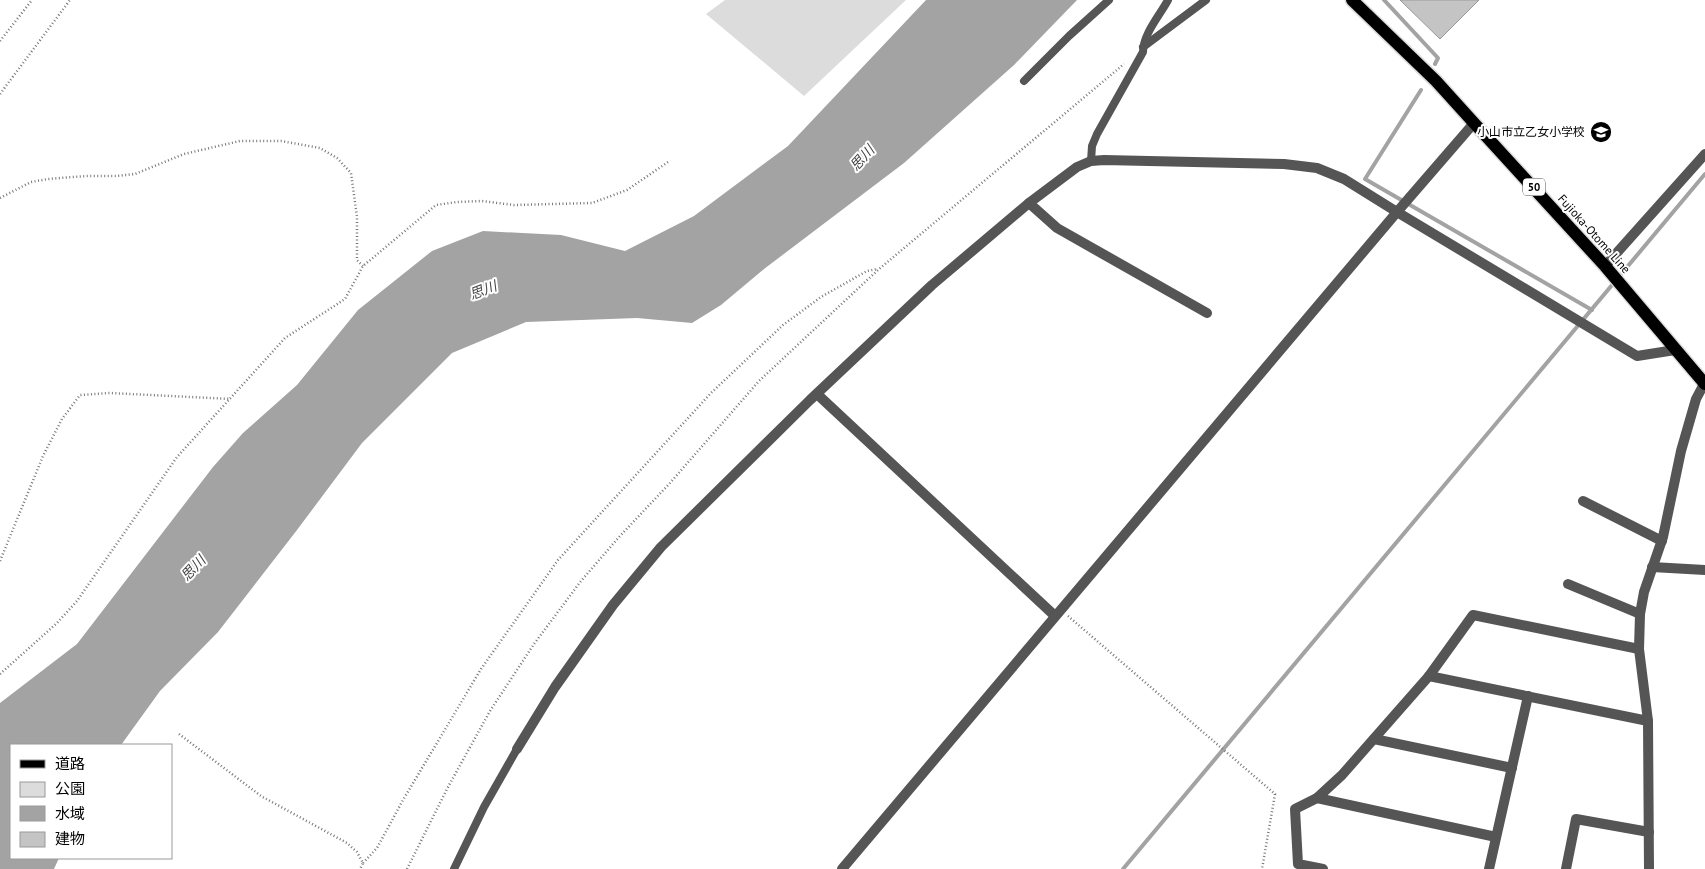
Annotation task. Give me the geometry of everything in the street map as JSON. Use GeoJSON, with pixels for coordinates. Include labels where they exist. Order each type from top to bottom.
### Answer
{"type":"FeatureCollection","features":[{"type":"Feature","properties":{"kind":"main road","name":"Fujioka-Otome Line"},"geometry":{"type":"LineString","coordinates":[[1352,0],[1436,81],[1605,266],[1705,383]]}},
{"type":"Feature","properties":{"kind":"street"},"geometry":{"type":"LineString","coordinates":[[842,869],[1474,123]]}},
{"type":"Feature","properties":{"kind":"street"},"geometry":{"type":"LineString","coordinates":[[1605,266],[1705,154]]}},
{"type":"Feature","properties":{"kind":"street"},"geometry":{"type":"LineString","coordinates":[[516,749],[555,687],[608,613],[661,547],[817,394],[932,285],[1029,203],[1077,168],[1091,161],[1284,164],[1317,168],[1344,179],[1637,356],[1675,350]]}},
{"type":"Feature","properties":{"kind":"street"},"geometry":{"type":"LineString","coordinates":[[1029,203],[1057,228],[1207,313]]}},
{"type":"Feature","properties":{"kind":"street"},"geometry":{"type":"LineString","coordinates":[[1649,869],[1648,721],[1639,649],[1640,614],[1644,592],[1662,541],[1681,451],[1696,399],[1705,383]]}},
{"type":"Feature","properties":{"kind":"street"},"geometry":{"type":"LineString","coordinates":[[817,394],[1058,613]]}},
{"type":"Feature","properties":{"kind":"street"},"geometry":{"type":"LineString","coordinates":[[1583,501],[1662,541]]}},
{"type":"Feature","properties":{"kind":"street"},"geometry":{"type":"LineString","coordinates":[[1652,567],[1705,570]]}},
{"type":"Feature","properties":{"kind":"street"},"geometry":{"type":"LineString","coordinates":[[1568,584],[1640,614]]}},
{"type":"Feature","properties":{"kind":"street"},"geometry":{"type":"LineString","coordinates":[[1323,869],[1299,866],[1295,809],[1316,798],[1342,775],[1428,676],[1473,615],[1639,649]]}},
{"type":"Feature","properties":{"kind":"street"},"geometry":{"type":"LineString","coordinates":[[1428,676],[1648,721]]}},
{"type":"Feature","properties":{"kind":"street"},"geometry":{"type":"LineString","coordinates":[[1489,869],[1528,696]]}},
{"type":"Feature","properties":{"kind":"street"},"geometry":{"type":"LineString","coordinates":[[1374,739],[1512,768]]}},
{"type":"Feature","properties":{"kind":"street"},"geometry":{"type":"LineString","coordinates":[[1316,798],[1496,837]]}},
{"type":"Feature","properties":{"kind":"street"},"geometry":{"type":"LineString","coordinates":[[1566,869],[1576,819],[1649,832]]}},
{"type":"Feature","properties":{"kind":"lane"},"geometry":{"type":"LineString","coordinates":[[1024,81],[1110,0]]}},
{"type":"Feature","properties":{"kind":"lane"},"geometry":{"type":"LineString","coordinates":[[1091,161],[1092,146],[1097,134],[1143,52],[1147,36],[1168,0]]}},
{"type":"Feature","properties":{"kind":"lane"},"geometry":{"type":"LineString","coordinates":[[1143,47],[1206,0]]}},
{"type":"Feature","properties":{"kind":"lane"},"geometry":{"type":"LineString","coordinates":[[454,869],[484,807],[516,749]]}},
{"type":"Feature","properties":{"kind":"path"},"geometry":{"type":"LineString","coordinates":[[0,41],[32,0]]}},
{"type":"Feature","properties":{"kind":"path"},"geometry":{"type":"LineString","coordinates":[[0,94],[70,0]]}},
{"type":"Feature","properties":{"kind":"path"},"geometry":{"type":"LineString","coordinates":[[407,869],[448,787],[490,711],[534,644],[581,581],[620,536],[670,483],[759,381],[879,269],[1124,64]]}},
{"type":"Feature","properties":{"kind":"path"},"geometry":{"type":"LineString","coordinates":[[0,198],[31,182],[86,176],[135,174],[184,154],[240,142],[281,141],[320,148],[337,158],[351,173],[357,217],[357,260],[363,266]]}},
{"type":"Feature","properties":{"kind":"path"},"geometry":{"type":"LineString","coordinates":[[0,674],[56,623],[77,601],[177,457],[285,338],[344,299],[363,266],[436,205],[457,202],[514,205],[592,203],[627,190],[668,162]]}},
{"type":"Feature","properties":{"kind":"path"},"geometry":{"type":"LineString","coordinates":[[360,869],[377,848],[480,669],[558,560],[704,400],[783,325],[821,297],[867,271],[879,269]]}},
{"type":"Feature","properties":{"kind":"path"},"geometry":{"type":"LineString","coordinates":[[0,561],[42,456],[62,419],[80,395],[110,393],[231,399]]}},
{"type":"Feature","properties":{"kind":"path"},"geometry":{"type":"LineString","coordinates":[[1058,613],[1275,794],[1262,869]]}},
{"type":"Feature","properties":{"kind":"path"},"geometry":{"type":"LineString","coordinates":[[179,734],[261,796],[347,843],[357,852],[363,864]]}},
{"type":"Feature","properties":{"kind":"green space"},"geometry":{"type":"Polygon","coordinates":[[[725,0],[906,0],[804,96],[706,14],[725,0]]]}},
{"type":"Feature","properties":{"kind":"water","name":"思川"},"geometry":{"type":"Polygon","coordinates":[[[926,0],[1077,0],[1014,65],[904,163],[764,269],[721,305],[692,323],[637,318],[526,322],[452,353],[362,443],[218,632],[160,691],[122,744],[10,744],[10,859],[59,859],[54,869],[0,869],[0,703],[77,644],[213,467],[243,433],[297,385],[358,310],[432,251],[483,231],[561,235],[625,251],[694,216],[788,146],[926,0]]]}},
{"type":"Feature","properties":{"kind":"building"},"geometry":{"type":"Polygon","coordinates":[[[1400,0],[1479,0],[1440,39],[1400,0]]]}},
{"type":"Feature","properties":{"kind":"waterway"},"geometry":{"type":"LineString","coordinates":[[1384,0],[1438,58],[1435,64]]}},
{"type":"Feature","properties":{"kind":"waterway"},"geometry":{"type":"LineString","coordinates":[[1421,90],[1365,179],[1592,310]]}},
{"type":"Feature","properties":{"kind":"waterway"},"geometry":{"type":"LineString","coordinates":[[1123,869],[1705,174]]}},
{"type":"Feature","properties":{"kind":"place","name":"小山市立乙女小学校"},"geometry":{"type":"Point","coordinates":[1601,132]}}]}
